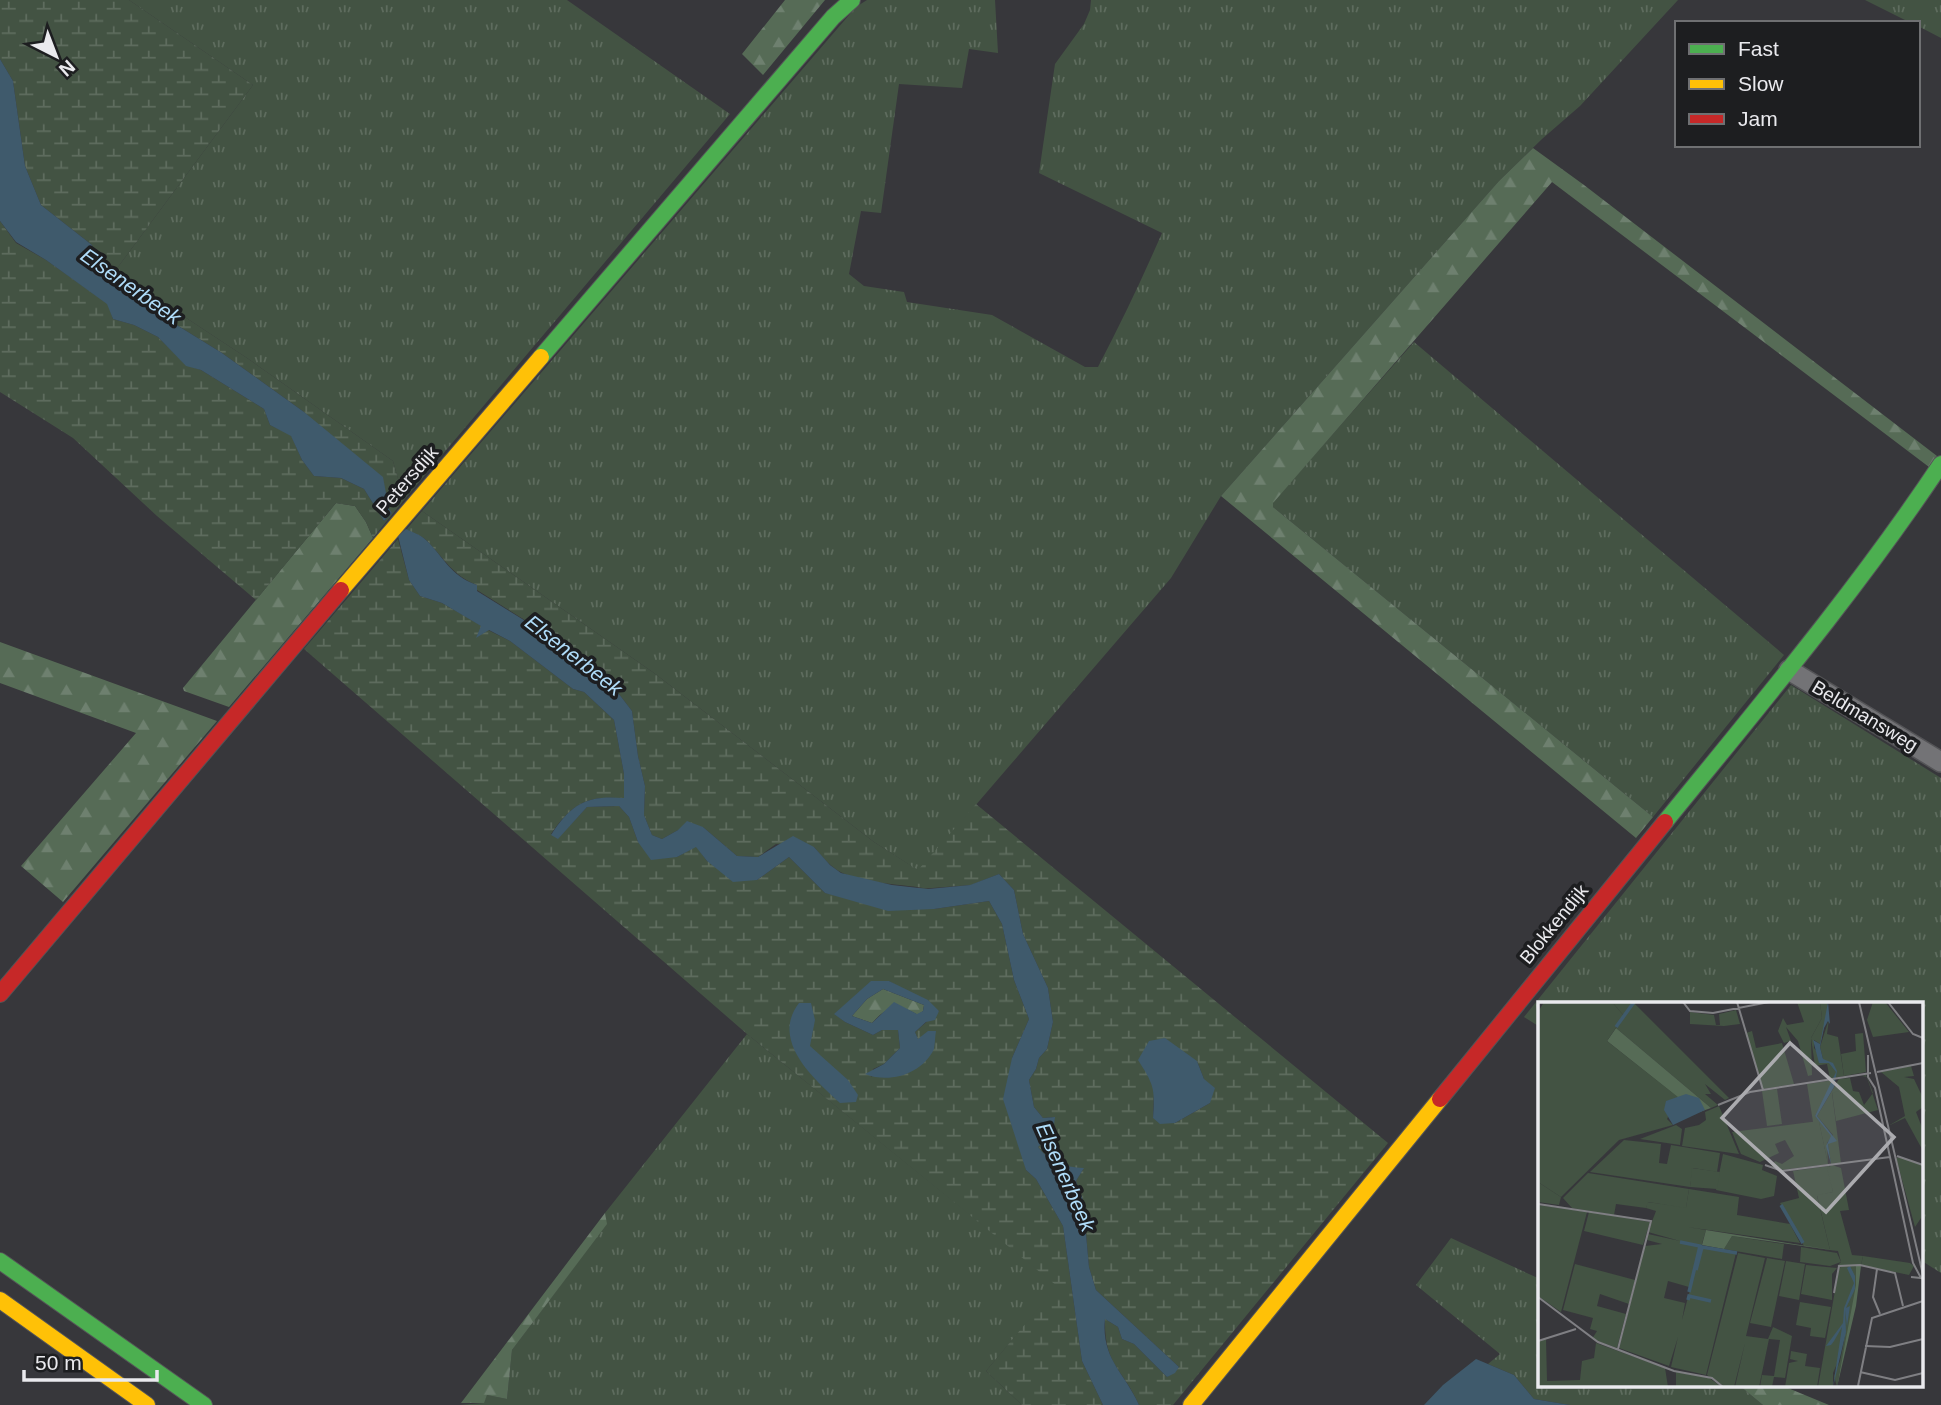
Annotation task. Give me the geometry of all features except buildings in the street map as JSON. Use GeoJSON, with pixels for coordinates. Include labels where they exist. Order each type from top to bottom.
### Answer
{"type":"FeatureCollection","features":[{"type":"Feature","properties":{"kind":"street","name":"Petersdijk"},"geometry":{"type":"LineString","coordinates":[[0,994],[365,562],[833,18],[852,0]]}},
{"type":"Feature","properties":{"kind":"street","name":"Blokkendijk"},"geometry":{"type":"LineString","coordinates":[[1191,1405],[1789,670],[1895,533],[1941,464]]}},
{"type":"Feature","properties":{"kind":"street","name":"Beldmansweg"},"geometry":{"type":"LineString","coordinates":[[1789,670],[1941,762]]}},
{"type":"Feature","properties":{"kind":"street"},"geometry":{"type":"LineString","coordinates":[[0,1261],[204,1405]]}},
{"type":"Feature","properties":{"kind":"street"},"geometry":{"type":"LineString","coordinates":[[0,1300],[147,1405]]}},
{"type":"Feature","properties":{"kind":"green space"},"geometry":{"type":"Polygon","coordinates":[[[0,0],[129,0],[253,85],[115,271],[247,358],[393,461],[404,500],[373,538],[355,506],[336,503],[256,600],[157,516],[73,438],[0,392],[0,221],[16,243],[46,260],[108,304],[113,319],[134,325],[158,337],[186,365],[201,370],[264,409],[270,425],[291,435],[302,460],[314,476],[341,478],[364,489],[384,521],[392,513],[304,412],[222,353],[112,285],[96,267],[92,245],[41,205],[25,166],[13,81],[0,59],[0,0]]]}},
{"type":"Feature","properties":{"kind":"green space"},"geometry":{"type":"Polygon","coordinates":[[[129,0],[567,0],[730,114],[404,500],[393,461],[247,358],[115,271],[253,85],[129,0]]]}},
{"type":"Feature","properties":{"kind":"green space"},"geometry":{"type":"Polygon","coordinates":[[[785,0],[825,0],[763,75],[742,54],[785,0]]]}},
{"type":"Feature","properties":{"kind":"green space"},"geometry":{"type":"Polygon","coordinates":[[[867,0],[995,0],[998,53],[969,49],[962,88],[899,84],[881,213],[861,211],[849,274],[864,286],[904,292],[907,302],[992,315],[1085,367],[1098,367],[1162,233],[1039,173],[1055,64],[1084,24],[1091,0],[1678,0],[1580,106],[1499,181],[1221,496],[1171,578],[919,871],[874,842],[654,673],[422,511],[856,7],[867,0]]]}},
{"type":"Feature","properties":{"kind":"green space"},"geometry":{"type":"Polygon","coordinates":[[[1865,0],[1941,0],[1941,38],[1920,27],[1920,21],[1907,21],[1865,0]]]}},
{"type":"Feature","properties":{"kind":"green space"},"geometry":{"type":"Polygon","coordinates":[[[1533,148],[1937,456],[1929,467],[1552,182],[1273,503],[1273,507],[1653,817],[1636,838],[1221,496],[1499,181],[1533,148]]]}},
{"type":"Feature","properties":{"kind":"green space"},"geometry":{"type":"Polygon","coordinates":[[[1414,342],[1784,655],[1653,817],[1273,507],[1272,503],[1414,342]]]}},
{"type":"Feature","properties":{"kind":"green space"},"geometry":{"type":"Polygon","coordinates":[[[336,503],[355,506],[373,538],[229,707],[184,691],[183,688],[336,503]]]}},
{"type":"Feature","properties":{"kind":"green space"},"geometry":{"type":"Polygon","coordinates":[[[422,511],[654,673],[874,842],[918,870],[976,804],[1388,1143],[1173,1405],[1139,1405],[1111,1357],[1105,1319],[1118,1327],[1122,1339],[1134,1344],[1167,1377],[1179,1367],[1096,1290],[1089,1267],[1083,1200],[1076,1181],[1083,1169],[1058,1163],[1038,1147],[1054,1117],[1043,1118],[1034,1107],[1029,1080],[1039,1058],[1047,1049],[1053,1022],[1048,988],[1023,934],[1014,890],[999,874],[971,885],[906,890],[923,888],[845,874],[831,865],[814,847],[776,844],[758,857],[737,856],[703,827],[678,830],[662,839],[652,835],[644,815],[645,786],[632,711],[609,681],[574,651],[477,590],[477,585],[455,572],[424,538],[406,530],[422,511]],[[1197,1061],[1153,1082],[1153,1117],[1175,1123],[1210,1103],[1197,1061]]]}},
{"type":"Feature","properties":{"kind":"green space"},"geometry":{"type":"Polygon","coordinates":[[[398,539],[409,580],[420,596],[442,603],[482,626],[477,637],[488,630],[510,641],[573,689],[584,692],[614,720],[624,774],[624,799],[600,798],[581,804],[566,816],[551,834],[558,838],[587,807],[619,806],[629,817],[638,842],[677,857],[696,846],[707,861],[757,880],[789,857],[825,893],[934,909],[989,901],[1002,924],[1014,980],[1029,1019],[1012,1058],[1026,1170],[1036,1179],[1063,1226],[1082,1361],[1103,1405],[1022,1405],[986,1371],[1057,1286],[747,1034],[304,649],[398,539]],[[872,981],[835,1014],[845,1022],[873,1035],[882,1030],[898,1030],[900,1048],[884,1064],[873,1069],[871,1077],[918,1040],[915,1032],[939,1011],[889,981],[872,981]]]}},
{"type":"Feature","properties":{"kind":"green space"},"geometry":{"type":"Polygon","coordinates":[[[0,642],[217,721],[63,902],[21,866],[136,733],[0,683],[0,642]]]}},
{"type":"Feature","properties":{"kind":"green space"},"geometry":{"type":"Polygon","coordinates":[[[1791,685],[1941,778],[1941,1273],[1924,1262],[1924,1002],[1538,1002],[1538,1026],[1524,1017],[1791,685]]]}},
{"type":"Feature","properties":{"kind":"green space"},"geometry":{"type":"Polygon","coordinates":[[[883,989],[924,1005],[923,1011],[918,1015],[893,1008],[872,1023],[852,1016],[867,999],[883,989]]]}},
{"type":"Feature","properties":{"kind":"green space"},"geometry":{"type":"Polygon","coordinates":[[[747,1034],[1058,1286],[986,1371],[1022,1405],[460,1405],[483,1403],[487,1395],[507,1399],[512,1350],[606,1224],[605,1213],[747,1034]]]}},
{"type":"Feature","properties":{"kind":"green space"},"geometry":{"type":"Polygon","coordinates":[[[605,1213],[607,1224],[512,1350],[507,1399],[487,1395],[484,1403],[461,1403],[605,1213]]]}},
{"type":"Feature","properties":{"kind":"green space"},"geometry":{"type":"Polygon","coordinates":[[[1451,1238],[1538,1278],[1538,1388],[1742,1388],[1763,1405],[1570,1405],[1534,1399],[1514,1375],[1488,1364],[1500,1354],[1416,1285],[1451,1238]]]}},
{"type":"Feature","properties":{"kind":"green space"},"geometry":{"type":"Polygon","coordinates":[[[1742,1388],[1788,1388],[1829,1405],[1763,1405],[1742,1388]]]}},
{"type":"Feature","properties":{"kind":"water"},"geometry":{"type":"Polygon","coordinates":[[[0,59],[13,81],[25,166],[41,205],[92,245],[96,267],[112,285],[222,353],[304,412],[383,477],[392,513],[384,521],[364,489],[341,478],[314,476],[302,460],[291,436],[270,425],[264,409],[201,370],[186,366],[158,337],[134,325],[113,319],[107,304],[16,242],[0,221],[0,59]]]}},
{"type":"Feature","properties":{"kind":"water","name":"Elsenerbeek"},"geometry":{"type":"Polygon","coordinates":[[[406,529],[426,540],[454,571],[477,585],[477,591],[574,651],[609,681],[632,711],[645,786],[644,815],[652,835],[662,839],[687,821],[703,827],[737,856],[758,857],[793,836],[814,847],[841,873],[892,885],[928,889],[970,885],[999,874],[1014,890],[1023,934],[1048,988],[1053,1022],[1047,1049],[1039,1058],[1029,1080],[1034,1107],[1043,1118],[1055,1117],[1054,1125],[1043,1134],[1043,1142],[1038,1147],[1058,1163],[1084,1168],[1076,1181],[1083,1200],[1089,1267],[1096,1290],[1179,1367],[1167,1377],[1134,1344],[1122,1339],[1118,1327],[1105,1319],[1110,1355],[1139,1405],[1103,1405],[1082,1361],[1063,1226],[1036,1179],[1026,1170],[1003,1099],[1012,1058],[1029,1019],[1014,980],[1002,924],[989,901],[934,909],[888,911],[825,893],[789,857],[757,880],[733,882],[707,861],[696,847],[677,857],[651,860],[638,842],[629,817],[619,806],[587,807],[558,839],[551,835],[558,824],[581,804],[599,798],[624,798],[624,774],[614,720],[584,692],[573,689],[510,641],[489,630],[476,638],[481,626],[442,603],[420,596],[409,580],[398,536],[406,529]]]}},
{"type":"Feature","properties":{"kind":"water"},"geometry":{"type":"Polygon","coordinates":[[[871,981],[889,981],[928,1000],[939,1011],[935,1020],[926,1022],[915,1032],[918,1039],[928,1031],[936,1031],[934,1049],[922,1065],[904,1075],[885,1078],[865,1074],[884,1064],[900,1048],[898,1030],[882,1030],[873,1035],[834,1014],[871,981]],[[883,989],[867,999],[852,1016],[872,1023],[894,1002],[917,1014],[923,1011],[924,1005],[883,989]]]}},
{"type":"Feature","properties":{"kind":"water"},"geometry":{"type":"Polygon","coordinates":[[[799,1003],[811,1003],[815,1020],[810,1046],[848,1080],[858,1095],[856,1102],[840,1103],[808,1071],[799,1058],[792,1045],[790,1031],[791,1017],[799,1003]]]}},
{"type":"Feature","properties":{"kind":"water"},"geometry":{"type":"Polygon","coordinates":[[[1165,1038],[1197,1061],[1204,1079],[1215,1088],[1210,1103],[1175,1123],[1160,1124],[1153,1118],[1150,1081],[1138,1060],[1149,1041],[1165,1038]]]}},
{"type":"Feature","properties":{"kind":"water"},"geometry":{"type":"Polygon","coordinates":[[[1476,1359],[1514,1375],[1534,1399],[1570,1405],[1424,1405],[1443,1385],[1476,1359]]]}},
{"type":"Feature","properties":{"kind":"traffic: fast"},"geometry":{"type":"LineString","coordinates":[[541,357],[833,17],[852,0]]}},
{"type":"Feature","properties":{"kind":"traffic: fast"},"geometry":{"type":"LineString","coordinates":[[1665,822],[1842,602],[1941,464]]}},
{"type":"Feature","properties":{"kind":"traffic: fast"},"geometry":{"type":"LineString","coordinates":[[0,1261],[204,1405]]}},
{"type":"Feature","properties":{"kind":"traffic: slow"},"geometry":{"type":"LineString","coordinates":[[341,590],[541,357]]}},
{"type":"Feature","properties":{"kind":"traffic: slow"},"geometry":{"type":"LineString","coordinates":[[1191,1405],[1440,1099]]}},
{"type":"Feature","properties":{"kind":"traffic: slow"},"geometry":{"type":"LineString","coordinates":[[0,1300],[147,1405]]}},
{"type":"Feature","properties":{"kind":"traffic: jam"},"geometry":{"type":"LineString","coordinates":[[0,994],[341,590]]}},
{"type":"Feature","properties":{"kind":"traffic: jam"},"geometry":{"type":"LineString","coordinates":[[1440,1099],[1665,822]]}}]}
